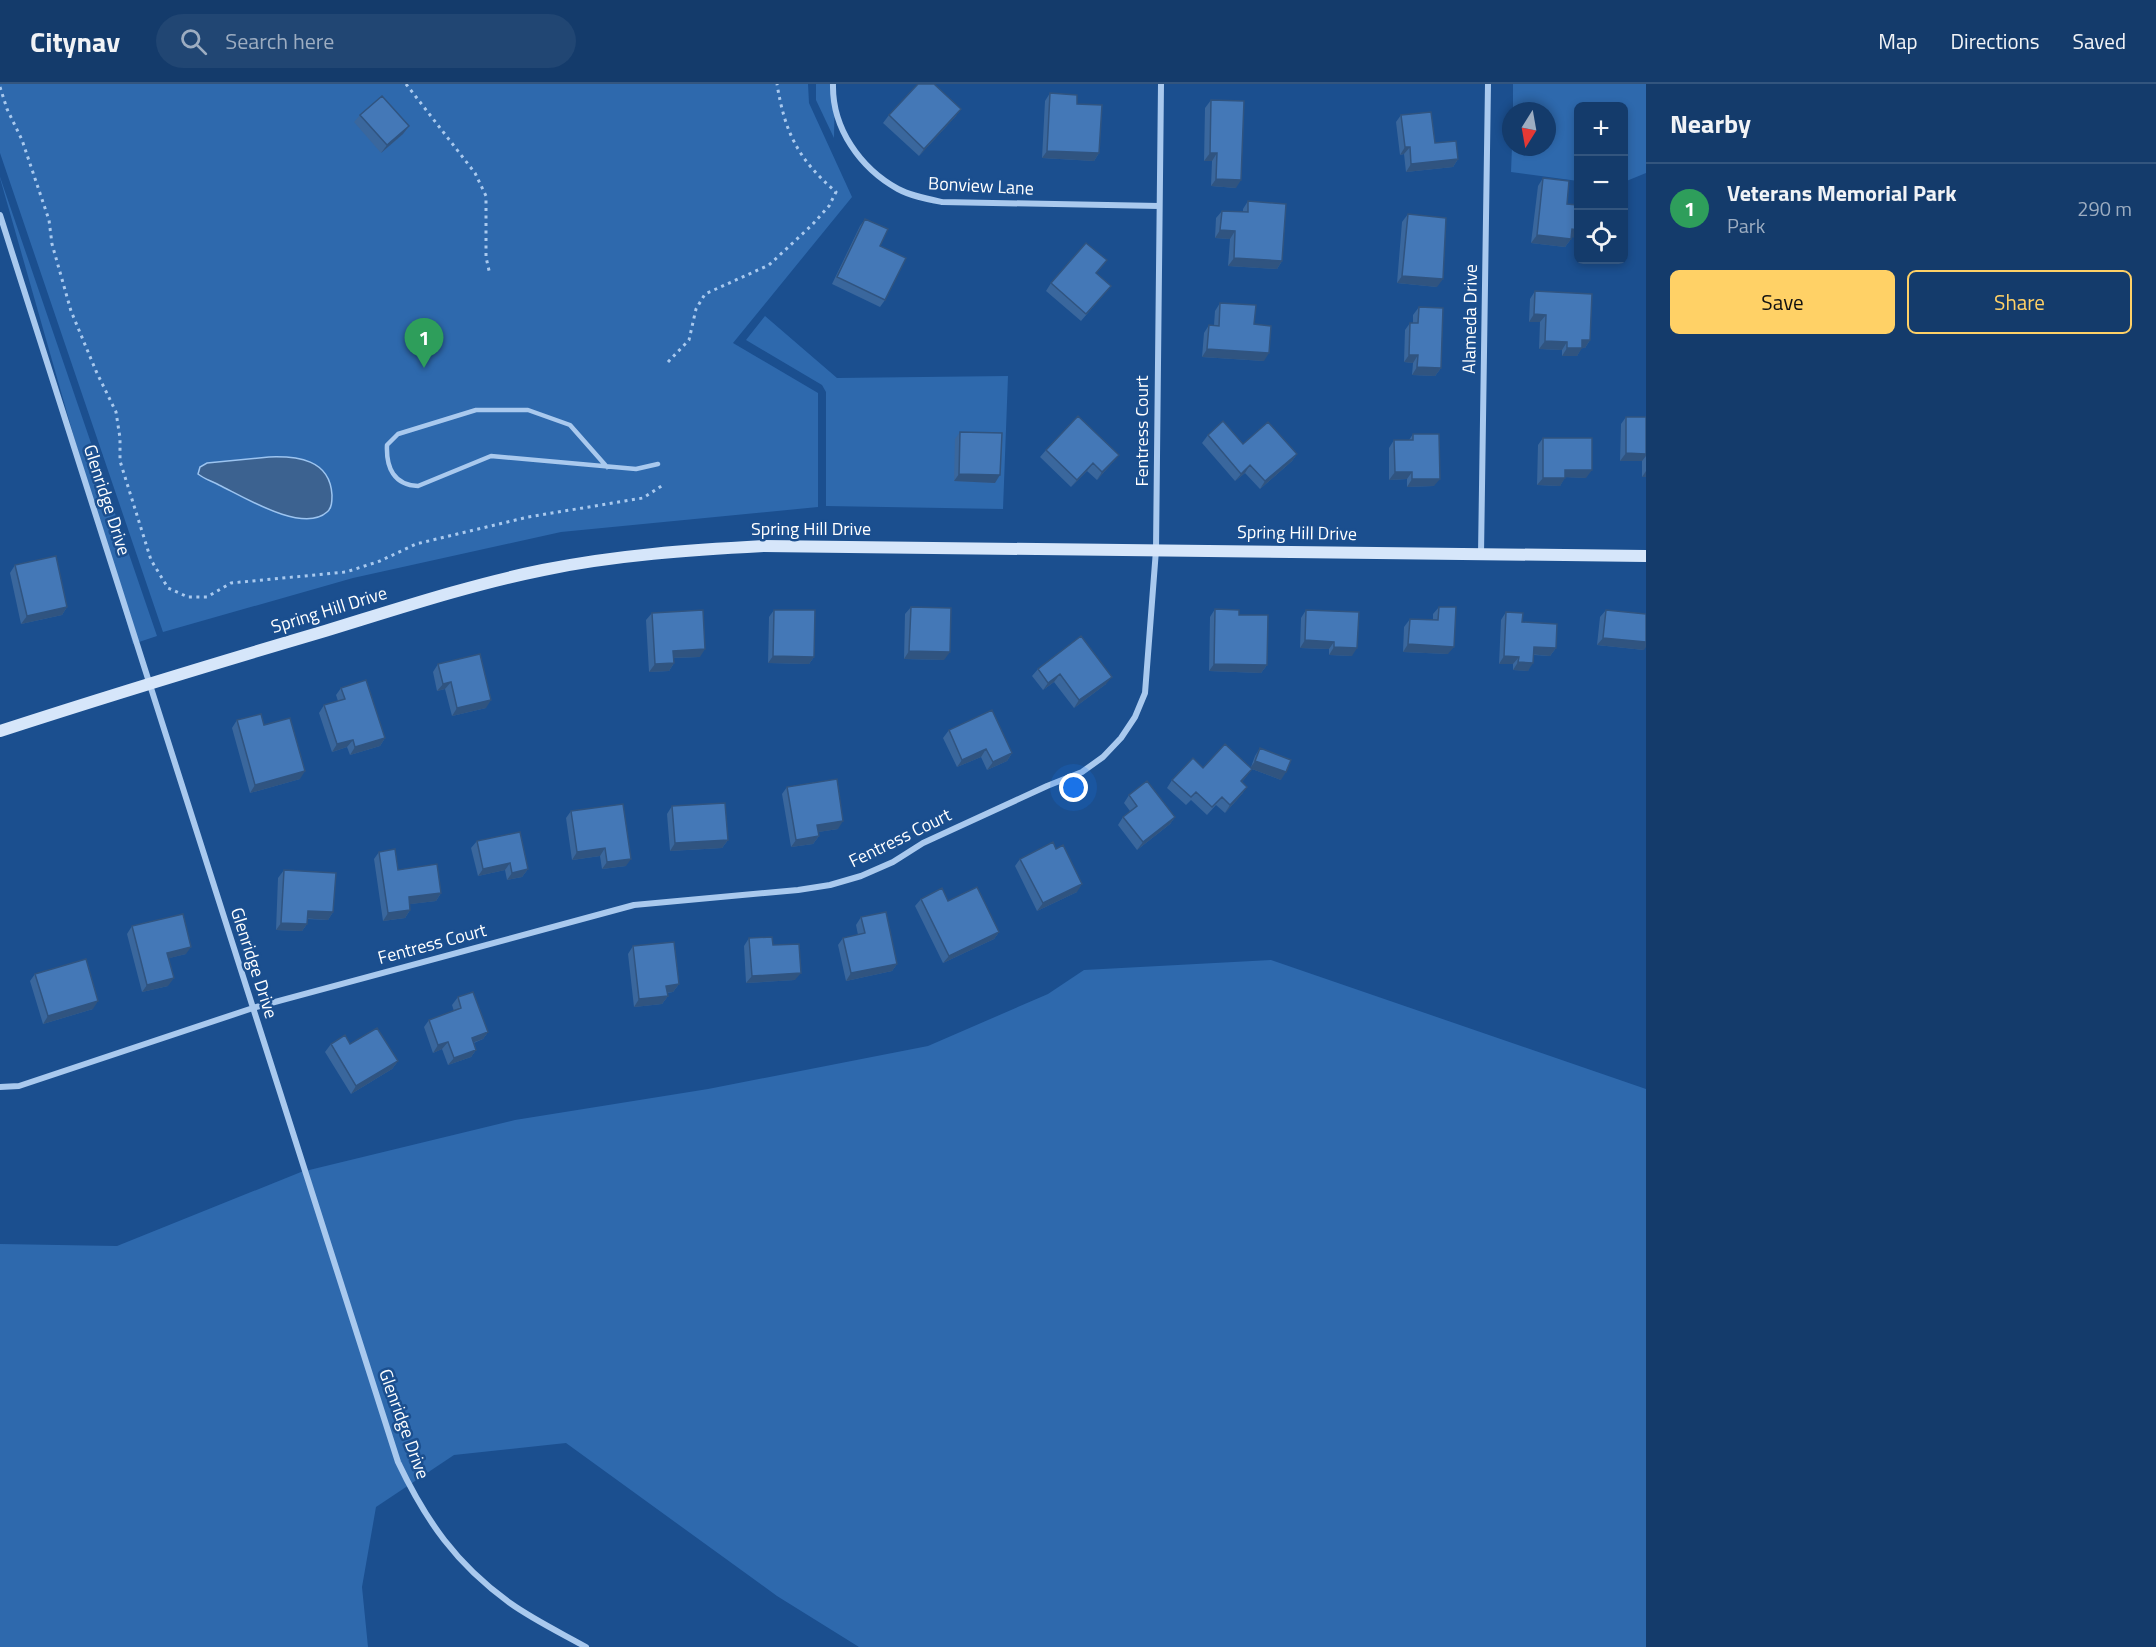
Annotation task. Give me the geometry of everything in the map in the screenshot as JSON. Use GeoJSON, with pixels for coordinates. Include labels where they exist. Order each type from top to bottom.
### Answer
{"type":"FeatureCollection","features":[{"type":"Feature","properties":{"kind":"main road","name":"Spring Hill Drive"},"geometry":{"type":"LineString","coordinates":[[0,731],[149,683],[476,585],[621,557],[764,546],[1646,556]]}},
{"type":"Feature","properties":{"kind":"street","name":"Bonview Lane"},"geometry":{"type":"LineString","coordinates":[[833,84],[837,112],[852,147],[880,178],[899,190],[920,198],[942,202],[1159,206]]}},
{"type":"Feature","properties":{"kind":"street","name":"Fentress Court"},"geometry":{"type":"LineString","coordinates":[[0,1087],[19,1086],[253,1008],[634,905],[798,890],[850,879],[893,862],[923,843],[1082,772],[1103,757],[1121,738],[1135,717],[1145,693],[1156,550],[1161,84]]}},
{"type":"Feature","properties":{"kind":"street","name":"Alameda Drive"},"geometry":{"type":"LineString","coordinates":[[1481,554],[1488,84]]}},
{"type":"Feature","properties":{"kind":"street","name":"Glenridge Drive"},"geometry":{"type":"LineString","coordinates":[[0,215],[398,1462],[416,1499],[443,1539],[463,1563],[512,1605],[586,1647]]}},
{"type":"Feature","properties":{"kind":"street"},"geometry":{"type":"LineString","coordinates":[[0,240],[7,238]]}},
{"type":"Feature","properties":{"kind":"lane"},"geometry":{"type":"LineString","coordinates":[[607,467],[570,425],[528,410],[476,410],[398,434],[387,445],[386,460],[396,479],[407,486],[418,486],[491,456],[607,467],[636,469],[658,464]]}},
{"type":"Feature","properties":{"kind":"path"},"geometry":{"type":"LineString","coordinates":[[406,84],[475,173],[486,196],[486,257],[490,275]]}},
{"type":"Feature","properties":{"kind":"path"},"geometry":{"type":"LineString","coordinates":[[668,362],[689,340],[696,309],[705,294],[769,265],[812,225],[829,206],[836,192],[820,178],[791,139],[782,111],[777,84]]}},
{"type":"Feature","properties":{"kind":"path"},"geometry":{"type":"LineString","coordinates":[[0,87],[7,109],[22,140],[49,220],[52,244],[71,311],[116,412],[120,438],[120,461],[151,560],[168,588],[188,597],[207,597],[231,582],[346,572],[380,561],[416,544],[528,517],[643,498],[663,485]]}},
{"type":"Feature","properties":{"kind":"shaded area"},"geometry":{"type":"Polygon","coordinates":[[[0,84],[808,84],[809,103],[852,197],[733,343],[818,393],[818,507],[561,532],[353,578],[163,632],[0,153],[0,84]]]}},
{"type":"Feature","properties":{"kind":"shaded area"},"geometry":{"type":"Polygon","coordinates":[[[816,84],[835,84],[834,138],[816,100],[816,84]]]}},
{"type":"Feature","properties":{"kind":"shaded area"},"geometry":{"type":"Polygon","coordinates":[[[1513,84],[1646,84],[1646,173],[1628,180],[1628,102],[1574,102],[1574,180],[1511,172],[1512,156],[1556,156],[1556,102],[1513,102],[1513,84]]]}},
{"type":"Feature","properties":{"kind":"shaded area"},"geometry":{"type":"Polygon","coordinates":[[[0,178],[157,636],[133,644],[0,178]]]}},
{"type":"Feature","properties":{"kind":"shaded area"},"geometry":{"type":"Polygon","coordinates":[[[765,316],[837,378],[1008,376],[1003,509],[826,506],[826,392],[822,385],[746,340],[765,316]]]}},
{"type":"Feature","properties":{"kind":"shaded area"},"geometry":{"type":"Polygon","coordinates":[[[269,457],[301,459],[319,467],[330,483],[332,500],[329,510],[316,518],[303,519],[288,516],[257,504],[198,474],[200,467],[207,463],[269,457]]]}},
{"type":"Feature","properties":{"kind":"shaded area"},"geometry":{"type":"Polygon","coordinates":[[[1271,960],[1646,1089],[1646,1647],[859,1647],[777,1596],[566,1443],[454,1455],[376,1507],[362,1587],[368,1647],[0,1647],[0,1244],[117,1246],[301,1172],[515,1120],[708,1089],[928,1046],[1048,994],[1084,970],[1271,960]]]}},
{"type":"Feature","properties":{"kind":"building"},"geometry":{"type":"Polygon","coordinates":[[[918,84],[934,84],[961,109],[924,149],[889,115],[918,84]]]}},
{"type":"Feature","properties":{"kind":"building"},"geometry":{"type":"Polygon","coordinates":[[[1050,93],[1077,95],[1077,104],[1102,105],[1099,153],[1047,151],[1050,93]]]}},
{"type":"Feature","properties":{"kind":"building"},"geometry":{"type":"Polygon","coordinates":[[[382,96],[409,126],[387,145],[360,115],[382,96]]]}},
{"type":"Feature","properties":{"kind":"building"},"geometry":{"type":"Polygon","coordinates":[[[1211,100],[1244,101],[1241,180],[1216,179],[1217,153],[1210,153],[1211,100]]]}},
{"type":"Feature","properties":{"kind":"building"},"geometry":{"type":"Polygon","coordinates":[[[1431,112],[1435,143],[1456,141],[1458,159],[1411,164],[1410,147],[1405,147],[1401,115],[1431,112]]]}},
{"type":"Feature","properties":{"kind":"building"},"geometry":{"type":"Polygon","coordinates":[[[1543,178],[1569,181],[1567,204],[1574,205],[1574,229],[1572,229],[1571,239],[1537,235],[1543,178]]]}},
{"type":"Feature","properties":{"kind":"building"},"geometry":{"type":"Polygon","coordinates":[[[1248,201],[1286,204],[1282,261],[1234,258],[1235,231],[1220,230],[1222,211],[1248,212],[1248,201]]]}},
{"type":"Feature","properties":{"kind":"building"},"geometry":{"type":"Polygon","coordinates":[[[1408,214],[1446,218],[1443,279],[1402,276],[1408,214]]]}},
{"type":"Feature","properties":{"kind":"building"},"geometry":{"type":"Polygon","coordinates":[[[865,219],[888,229],[880,246],[906,258],[885,300],[837,277],[865,219]]]}},
{"type":"Feature","properties":{"kind":"building"},"geometry":{"type":"Polygon","coordinates":[[[1086,243],[1107,260],[1096,273],[1111,286],[1086,314],[1051,283],[1086,243]]]}},
{"type":"Feature","properties":{"kind":"building"},"geometry":{"type":"Polygon","coordinates":[[[1535,291],[1592,294],[1590,340],[1582,340],[1582,348],[1567,348],[1567,342],[1545,341],[1546,315],[1534,314],[1535,291]]]}},
{"type":"Feature","properties":{"kind":"building"},"geometry":{"type":"Polygon","coordinates":[[[1220,303],[1256,305],[1254,324],[1271,326],[1269,353],[1207,349],[1209,325],[1219,326],[1220,303]]]}},
{"type":"Feature","properties":{"kind":"building"},"geometry":{"type":"Polygon","coordinates":[[[1419,307],[1443,308],[1441,368],[1417,367],[1418,355],[1409,355],[1410,323],[1418,323],[1419,307]]]}},
{"type":"Feature","properties":{"kind":"building"},"geometry":{"type":"Polygon","coordinates":[[[1078,416],[1119,455],[1102,472],[1093,463],[1077,480],[1046,450],[1078,416]]]}},
{"type":"Feature","properties":{"kind":"building"},"geometry":{"type":"Polygon","coordinates":[[[1626,417],[1646,417],[1646,454],[1626,453],[1626,417]]]}},
{"type":"Feature","properties":{"kind":"building"},"geometry":{"type":"Polygon","coordinates":[[[1223,421],[1243,444],[1268,422],[1297,454],[1265,481],[1250,465],[1241,474],[1208,435],[1223,421]]]}},
{"type":"Feature","properties":{"kind":"building"},"geometry":{"type":"Polygon","coordinates":[[[960,432],[1002,433],[1000,475],[959,474],[960,432]]]}},
{"type":"Feature","properties":{"kind":"building"},"geometry":{"type":"Polygon","coordinates":[[[1413,434],[1439,434],[1440,479],[1412,479],[1412,472],[1395,472],[1394,440],[1413,440],[1413,434]]]}},
{"type":"Feature","properties":{"kind":"building"},"geometry":{"type":"Polygon","coordinates":[[[1543,438],[1592,438],[1592,470],[1565,470],[1565,478],[1543,478],[1543,438]]]}},
{"type":"Feature","properties":{"kind":"building"},"geometry":{"type":"Polygon","coordinates":[[[56,556],[67,607],[27,616],[15,565],[56,556]]]}},
{"type":"Feature","properties":{"kind":"building"},"geometry":{"type":"Polygon","coordinates":[[[911,607],[951,608],[950,652],[909,651],[911,607]]]}},
{"type":"Feature","properties":{"kind":"building"},"geometry":{"type":"Polygon","coordinates":[[[1439,607],[1456,607],[1454,647],[1408,644],[1410,619],[1438,620],[1439,607]]]}},
{"type":"Feature","properties":{"kind":"building"},"geometry":{"type":"Polygon","coordinates":[[[1215,609],[1239,610],[1239,615],[1268,615],[1267,665],[1214,664],[1215,609]]]}},
{"type":"Feature","properties":{"kind":"building"},"geometry":{"type":"Polygon","coordinates":[[[703,610],[705,649],[673,651],[674,663],[655,664],[652,613],[703,610]]]}},
{"type":"Feature","properties":{"kind":"building"},"geometry":{"type":"Polygon","coordinates":[[[774,610],[815,610],[814,657],[773,656],[774,610]]]}},
{"type":"Feature","properties":{"kind":"building"},"geometry":{"type":"Polygon","coordinates":[[[1306,610],[1359,612],[1357,648],[1334,647],[1334,642],[1305,640],[1306,610]]]}},
{"type":"Feature","properties":{"kind":"building"},"geometry":{"type":"Polygon","coordinates":[[[1606,610],[1646,614],[1646,642],[1603,638],[1606,610]]]}},
{"type":"Feature","properties":{"kind":"building"},"geometry":{"type":"Polygon","coordinates":[[[1506,612],[1523,613],[1522,622],[1557,624],[1556,648],[1534,647],[1533,663],[1518,662],[1519,657],[1504,656],[1506,612]]]}},
{"type":"Feature","properties":{"kind":"building"},"geometry":{"type":"Polygon","coordinates":[[[1081,636],[1112,677],[1079,700],[1060,674],[1048,683],[1038,669],[1081,636]]]}},
{"type":"Feature","properties":{"kind":"building"},"geometry":{"type":"Polygon","coordinates":[[[480,654],[491,700],[457,708],[451,682],[443,684],[438,664],[480,654]]]}},
{"type":"Feature","properties":{"kind":"building"},"geometry":{"type":"Polygon","coordinates":[[[366,680],[385,738],[355,747],[353,740],[337,744],[324,705],[345,699],[341,688],[366,680]]]}},
{"type":"Feature","properties":{"kind":"building"},"geometry":{"type":"Polygon","coordinates":[[[992,710],[1012,753],[993,762],[986,749],[962,760],[949,730],[992,710]]]}},
{"type":"Feature","properties":{"kind":"building"},"geometry":{"type":"Polygon","coordinates":[[[261,714],[264,725],[290,718],[305,771],[255,785],[237,720],[261,714]]]}},
{"type":"Feature","properties":{"kind":"building"},"geometry":{"type":"Polygon","coordinates":[[[1225,744],[1252,769],[1241,781],[1247,787],[1230,805],[1222,797],[1212,807],[1196,792],[1191,797],[1172,780],[1193,758],[1203,768],[1225,744]]]}},
{"type":"Feature","properties":{"kind":"building"},"geometry":{"type":"Polygon","coordinates":[[[1260,748],[1291,760],[1286,772],[1255,761],[1260,748]]]}},
{"type":"Feature","properties":{"kind":"building"},"geometry":{"type":"Polygon","coordinates":[[[837,779],[843,821],[817,825],[819,836],[796,840],[787,787],[837,779]]]}},
{"type":"Feature","properties":{"kind":"building"},"geometry":{"type":"Polygon","coordinates":[[[1147,781],[1175,817],[1143,842],[1123,817],[1137,806],[1129,795],[1147,781]]]}},
{"type":"Feature","properties":{"kind":"building"},"geometry":{"type":"Polygon","coordinates":[[[725,803],[728,840],[675,843],[672,806],[725,803]]]}},
{"type":"Feature","properties":{"kind":"building"},"geometry":{"type":"Polygon","coordinates":[[[623,804],[631,859],[607,862],[605,848],[577,852],[571,811],[623,804]]]}},
{"type":"Feature","properties":{"kind":"building"},"geometry":{"type":"Polygon","coordinates":[[[520,832],[528,869],[512,873],[510,863],[483,869],[477,841],[520,832]]]}},
{"type":"Feature","properties":{"kind":"building"},"geometry":{"type":"Polygon","coordinates":[[[1053,842],[1056,849],[1063,845],[1082,884],[1043,903],[1020,859],[1053,842]]]}},
{"type":"Feature","properties":{"kind":"building"},"geometry":{"type":"Polygon","coordinates":[[[395,849],[398,870],[437,864],[441,893],[409,897],[410,910],[388,913],[379,852],[395,849]]]}},
{"type":"Feature","properties":{"kind":"building"},"geometry":{"type":"Polygon","coordinates":[[[284,870],[336,873],[333,912],[308,911],[307,924],[281,923],[284,870]]]}},
{"type":"Feature","properties":{"kind":"building"},"geometry":{"type":"Polygon","coordinates":[[[977,887],[999,932],[949,956],[921,899],[942,888],[948,901],[977,887]]]}},
{"type":"Feature","properties":{"kind":"building"},"geometry":{"type":"Polygon","coordinates":[[[886,912],[897,964],[851,973],[843,938],[865,933],[861,917],[886,912]]]}},
{"type":"Feature","properties":{"kind":"building"},"geometry":{"type":"Polygon","coordinates":[[[183,914],[191,947],[167,953],[174,978],[147,985],[132,926],[183,914]]]}},
{"type":"Feature","properties":{"kind":"building"},"geometry":{"type":"Polygon","coordinates":[[[772,937],[773,945],[799,944],[801,973],[752,976],[749,938],[772,937]]]}},
{"type":"Feature","properties":{"kind":"building"},"geometry":{"type":"Polygon","coordinates":[[[674,942],[679,984],[666,986],[668,996],[639,999],[633,946],[674,942]]]}},
{"type":"Feature","properties":{"kind":"building"},"geometry":{"type":"Polygon","coordinates":[[[86,959],[98,1001],[48,1016],[35,974],[86,959]]]}},
{"type":"Feature","properties":{"kind":"building"},"geometry":{"type":"Polygon","coordinates":[[[473,992],[488,1032],[472,1038],[476,1050],[454,1058],[448,1042],[438,1045],[429,1020],[461,1008],[458,997],[473,992]]]}},
{"type":"Feature","properties":{"kind":"building"},"geometry":{"type":"Polygon","coordinates":[[[377,1028],[398,1061],[356,1086],[331,1044],[345,1035],[350,1044],[377,1028]]]}},
{"type":"Feature","properties":{"kind":"place","name":"Veterans Memorial Park"},"geometry":{"type":"Point","coordinates":[424,368]}}]}
